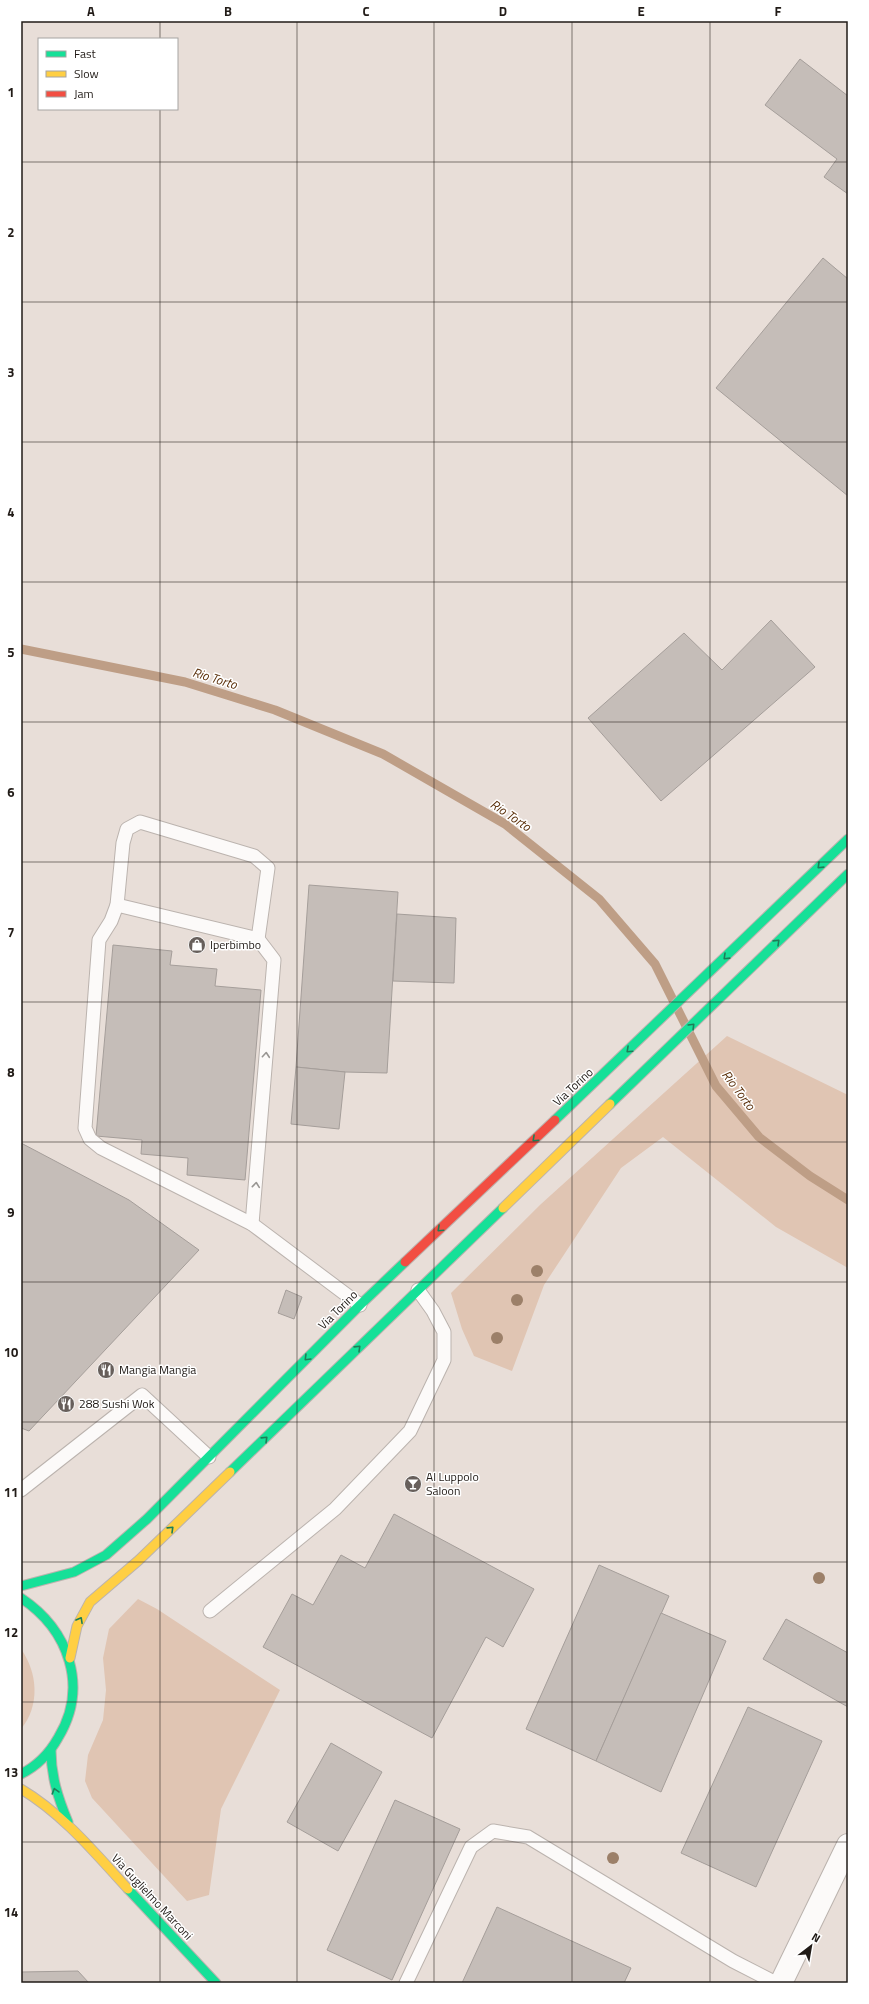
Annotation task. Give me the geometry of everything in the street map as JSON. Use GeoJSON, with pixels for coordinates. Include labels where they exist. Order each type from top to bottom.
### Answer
{"type":"FeatureCollection","features":[{"type":"Feature","properties":{"kind":"main road","name":"Via Torino"},"geometry":{"type":"LineString","coordinates":[[21,1586],[74,1572],[106,1555],[147,1519],[360,1305],[658,1024],[848,839]]}},
{"type":"Feature","properties":{"kind":"main road"},"geometry":{"type":"LineString","coordinates":[[70,1658],[77,1626],[90,1602],[139,1560],[848,874]]}},
{"type":"Feature","properties":{"kind":"main road"},"geometry":{"type":"LineString","coordinates":[[21,1598],[35,1606],[56,1629],[70,1658],[74,1690],[67,1722],[52,1750],[27,1772],[21,1774]]}},
{"type":"Feature","properties":{"kind":"main road","name":"Via Guglielmo Marconi"},"geometry":{"type":"LineString","coordinates":[[52,1750],[51,1767],[55,1792],[70,1827]]}},
{"type":"Feature","properties":{"kind":"main road","name":"Via Guglielmo Marconi"},"geometry":{"type":"LineString","coordinates":[[21,1789],[36,1798],[70,1827],[216,1983]]}},
{"type":"Feature","properties":{"kind":"street"},"geometry":{"type":"LineString","coordinates":[[781,1983],[848,1845]]}},
{"type":"Feature","properties":{"kind":"lane"},"geometry":{"type":"LineString","coordinates":[[258,939],[268,868],[254,856],[140,822],[127,830],[123,843],[117,905],[111,921],[99,940],[85,1128],[90,1139],[101,1148],[252,1224],[360,1305]]}},
{"type":"Feature","properties":{"kind":"lane"},"geometry":{"type":"LineString","coordinates":[[117,905],[258,939],[274,960],[252,1224]]}},
{"type":"Feature","properties":{"kind":"lane"},"geometry":{"type":"LineString","coordinates":[[210,1611],[335,1509],[410,1430],[444,1360],[444,1332],[433,1311],[418,1290]]}},
{"type":"Feature","properties":{"kind":"lane"},"geometry":{"type":"LineString","coordinates":[[21,1490],[142,1395],[209,1457]]}},
{"type":"Feature","properties":{"kind":"lane"},"geometry":{"type":"LineString","coordinates":[[406,1983],[471,1846],[493,1831],[528,1836],[733,1961],[776,1983]]}},
{"type":"Feature","properties":{"kind":"shaded area"},"geometry":{"type":"Polygon","coordinates":[[[727,1036],[848,1095],[848,1268],[776,1227],[663,1137],[621,1168],[544,1285],[512,1371],[474,1356],[462,1329],[451,1293],[541,1204],[727,1036]]]}},
{"type":"Feature","properties":{"kind":"shaded area"},"geometry":{"type":"Polygon","coordinates":[[[138,1599],[157,1609],[280,1690],[221,1809],[209,1895],[187,1901],[92,1798],[85,1781],[88,1755],[103,1720],[106,1690],[103,1658],[109,1629],[138,1599]]]}},
{"type":"Feature","properties":{"kind":"shaded area"},"geometry":{"type":"Polygon","coordinates":[[[21,1649],[31,1668],[34,1700],[27,1720],[21,1729],[21,1649]]]}},
{"type":"Feature","properties":{"kind":"building"},"geometry":{"type":"Polygon","coordinates":[[[800,59],[848,96],[848,194],[824,177],[837,159],[765,105],[800,59]]]}},
{"type":"Feature","properties":{"kind":"building"},"geometry":{"type":"Polygon","coordinates":[[[823,258],[848,279],[848,496],[716,388],[823,258]]]}},
{"type":"Feature","properties":{"kind":"building"},"geometry":{"type":"Polygon","coordinates":[[[771,620],[815,667],[661,801],[588,718],[684,633],[722,670],[771,620]]]}},
{"type":"Feature","properties":{"kind":"building"},"geometry":{"type":"Polygon","coordinates":[[[309,885],[398,892],[387,1073],[345,1072],[296,1067],[309,885]]]}},
{"type":"Feature","properties":{"kind":"building"},"geometry":{"type":"Polygon","coordinates":[[[397,914],[456,918],[454,983],[393,981],[397,914]]]}},
{"type":"Feature","properties":{"kind":"building"},"geometry":{"type":"Polygon","coordinates":[[[113,945],[172,951],[170,965],[217,969],[215,986],[261,990],[245,1180],[187,1175],[188,1158],[141,1154],[142,1140],[96,1136],[113,945]]]}},
{"type":"Feature","properties":{"kind":"building"},"geometry":{"type":"Polygon","coordinates":[[[296,1067],[345,1072],[339,1129],[291,1124],[296,1067]]]}},
{"type":"Feature","properties":{"kind":"building"},"geometry":{"type":"Polygon","coordinates":[[[21,1143],[129,1200],[199,1250],[29,1431],[21,1428],[21,1143]]]}},
{"type":"Feature","properties":{"kind":"building"},"geometry":{"type":"Polygon","coordinates":[[[286,1290],[302,1297],[294,1319],[278,1313],[286,1290]]]}},
{"type":"Feature","properties":{"kind":"building"},"geometry":{"type":"Polygon","coordinates":[[[394,1514],[534,1589],[503,1647],[486,1637],[432,1738],[263,1647],[292,1594],[313,1605],[341,1555],[365,1568],[394,1514]]]}},
{"type":"Feature","properties":{"kind":"building"},"geometry":{"type":"Polygon","coordinates":[[[599,1565],[669,1596],[596,1761],[526,1729],[599,1565]]]}},
{"type":"Feature","properties":{"kind":"building"},"geometry":{"type":"Polygon","coordinates":[[[661,1613],[726,1641],[661,1792],[596,1761],[661,1613]]]}},
{"type":"Feature","properties":{"kind":"building"},"geometry":{"type":"Polygon","coordinates":[[[786,1619],[848,1653],[848,1707],[763,1659],[786,1619]]]}},
{"type":"Feature","properties":{"kind":"building"},"geometry":{"type":"Polygon","coordinates":[[[748,1707],[822,1741],[756,1887],[681,1853],[748,1707]]]}},
{"type":"Feature","properties":{"kind":"building"},"geometry":{"type":"Polygon","coordinates":[[[331,1743],[382,1772],[338,1851],[287,1822],[331,1743]]]}},
{"type":"Feature","properties":{"kind":"building"},"geometry":{"type":"Polygon","coordinates":[[[395,1800],[460,1829],[392,1980],[327,1950],[395,1800]]]}},
{"type":"Feature","properties":{"kind":"building"},"geometry":{"type":"Polygon","coordinates":[[[497,1907],[631,1968],[624,1983],[462,1983],[497,1907]]]}},
{"type":"Feature","properties":{"kind":"building"},"geometry":{"type":"Polygon","coordinates":[[[78,1971],[89,1983],[21,1983],[21,1972],[78,1971]]]}},
{"type":"Feature","properties":{"kind":"waterway","name":"Rio Torto"},"geometry":{"type":"LineString","coordinates":[[21,649],[185,682],[275,710],[383,754],[505,824],[599,899],[655,964],[716,1086],[759,1137],[810,1176],[848,1200]]}},
{"type":"Feature","properties":{"kind":"traffic: fast"},"geometry":{"type":"LineString","coordinates":[[555,1120],[848,839]]}},
{"type":"Feature","properties":{"kind":"traffic: fast"},"geometry":{"type":"LineString","coordinates":[[610,1104],[848,874]]}},
{"type":"Feature","properties":{"kind":"traffic: fast"},"geometry":{"type":"LineString","coordinates":[[230,1472],[503,1208]]}},
{"type":"Feature","properties":{"kind":"traffic: fast"},"geometry":{"type":"LineString","coordinates":[[21,1586],[74,1572],[106,1555],[147,1519],[360,1305],[405,1262]]}},
{"type":"Feature","properties":{"kind":"traffic: fast"},"geometry":{"type":"LineString","coordinates":[[21,1598],[38,1611],[51,1626],[62,1643],[69,1661],[73,1680],[72,1699],[67,1719],[58,1738],[42,1759],[21,1774]]}},
{"type":"Feature","properties":{"kind":"traffic: fast"},"geometry":{"type":"LineString","coordinates":[[51,1750],[52,1769],[56,1787],[68,1822]]}},
{"type":"Feature","properties":{"kind":"traffic: fast"},"geometry":{"type":"LineString","coordinates":[[128,1889],[216,1983]]}},
{"type":"Feature","properties":{"kind":"traffic: slow"},"geometry":{"type":"LineString","coordinates":[[503,1208],[610,1104]]}},
{"type":"Feature","properties":{"kind":"traffic: slow"},"geometry":{"type":"LineString","coordinates":[[70,1658],[77,1626],[90,1602],[139,1560],[230,1472]]}},
{"type":"Feature","properties":{"kind":"traffic: slow"},"geometry":{"type":"LineString","coordinates":[[21,1789],[51,1810],[65,1822],[128,1889]]}},
{"type":"Feature","properties":{"kind":"traffic: jam"},"geometry":{"type":"LineString","coordinates":[[405,1262],[555,1120]]}},
{"type":"Feature","properties":{"kind":"place","name":"Iperbimbo"},"geometry":{"type":"Point","coordinates":[197,945]}},
{"type":"Feature","properties":{"kind":"place","name":"Mangia Mangia"},"geometry":{"type":"Point","coordinates":[106,1370]}},
{"type":"Feature","properties":{"kind":"place","name":"288 Sushi Wok"},"geometry":{"type":"Point","coordinates":[66,1404]}},
{"type":"Feature","properties":{"kind":"place","name":"Al Luppolo Saloon"},"geometry":{"type":"Point","coordinates":[413,1484]}}]}
